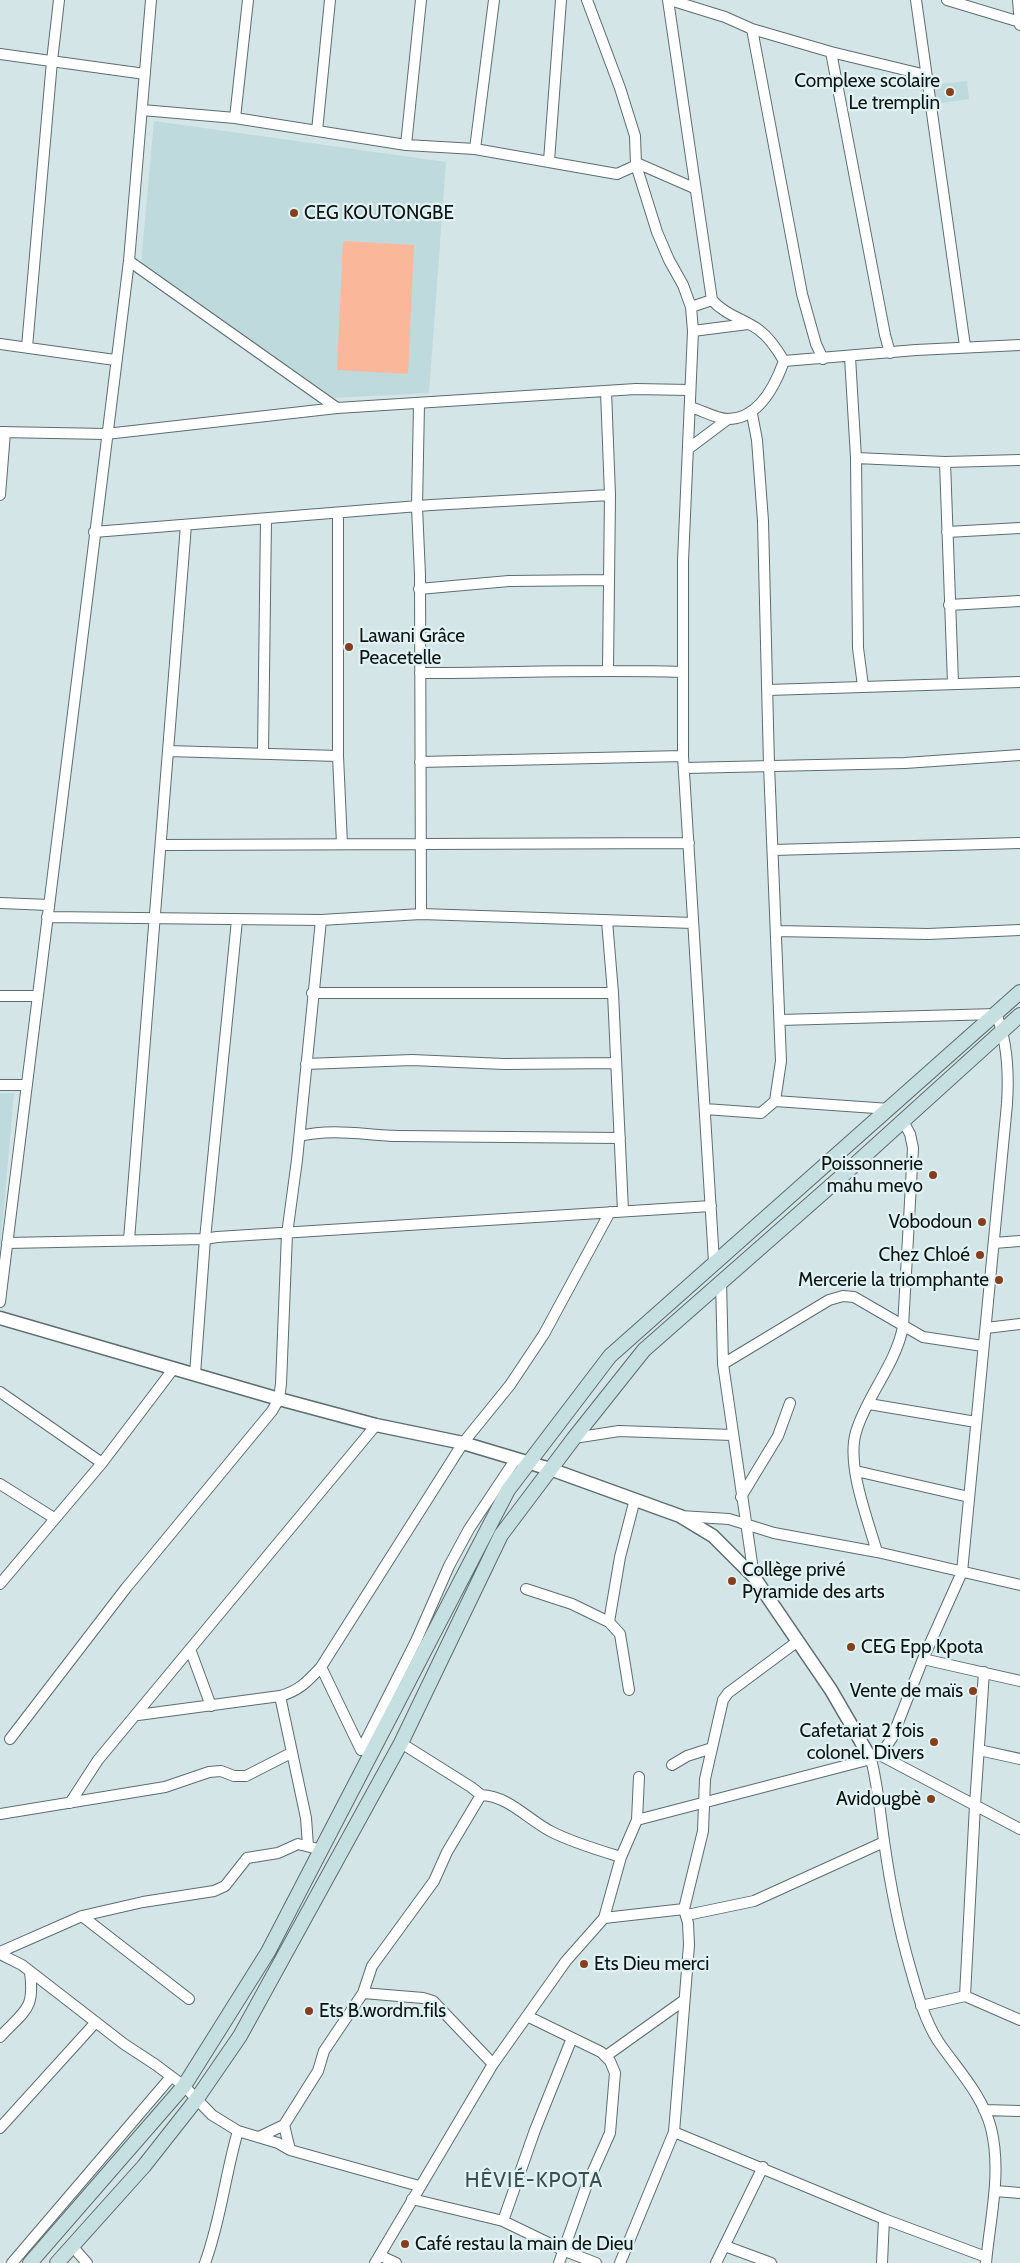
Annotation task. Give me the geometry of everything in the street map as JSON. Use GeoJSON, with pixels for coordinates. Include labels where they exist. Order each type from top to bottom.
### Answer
{"type":"FeatureCollection","features":[{"type":"Feature","properties":{"kind":"main road"},"geometry":{"type":"LineString","coordinates":[[30,2263],[184,2086],[268,1952],[522,1462],[610,1356],[1020,992]]}},
{"type":"Feature","properties":{"kind":"main road"},"geometry":{"type":"LineString","coordinates":[[57,2263],[144,2166],[196,2100],[240,2036],[401,1743],[501,1535],[574,1438],[644,1350],[1020,1015]]}},
{"type":"Feature","properties":{"kind":"street"},"geometry":{"type":"LineString","coordinates":[[27,348],[59,0]]}},
{"type":"Feature","properties":{"kind":"street"},"geometry":{"type":"LineString","coordinates":[[0,1302],[106,434],[129,261],[151,0]]}},
{"type":"Feature","properties":{"kind":"street"},"geometry":{"type":"LineString","coordinates":[[235,118],[248,0]]}},
{"type":"Feature","properties":{"kind":"street"},"geometry":{"type":"LineString","coordinates":[[317,131],[330,0]]}},
{"type":"Feature","properties":{"kind":"street"},"geometry":{"type":"LineString","coordinates":[[406,145],[421,0]]}},
{"type":"Feature","properties":{"kind":"street"},"geometry":{"type":"LineString","coordinates":[[475,149],[494,0]]}},
{"type":"Feature","properties":{"kind":"street"},"geometry":{"type":"LineString","coordinates":[[549,161],[561,0]]}},
{"type":"Feature","properties":{"kind":"street"},"geometry":{"type":"LineString","coordinates":[[587,0],[620,88],[635,136],[636,165],[657,232],[683,285],[691,307],[693,331],[689,390],[682,672],[683,756],[714,1262]]}},
{"type":"Feature","properties":{"kind":"street"},"geometry":{"type":"LineString","coordinates":[[784,361],[768,338],[719,308],[712,300],[694,188],[669,0],[725,17],[752,29],[832,52],[926,75]]}},
{"type":"Feature","properties":{"kind":"street"},"geometry":{"type":"LineString","coordinates":[[916,0],[965,346]]}},
{"type":"Feature","properties":{"kind":"street"},"geometry":{"type":"LineString","coordinates":[[947,0],[1020,23],[1018,0]]}},
{"type":"Feature","properties":{"kind":"street"},"geometry":{"type":"LineString","coordinates":[[752,29],[802,294],[816,344],[824,359]]}},
{"type":"Feature","properties":{"kind":"street"},"geometry":{"type":"LineString","coordinates":[[832,52],[884,331],[890,353]]}},
{"type":"Feature","properties":{"kind":"street"},"geometry":{"type":"LineString","coordinates":[[0,54],[145,74]]}},
{"type":"Feature","properties":{"kind":"street"},"geometry":{"type":"LineString","coordinates":[[142,110],[235,118],[406,145],[475,149],[617,174],[636,165],[643,165],[694,188]]}},
{"type":"Feature","properties":{"kind":"street"},"geometry":{"type":"LineString","coordinates":[[129,261],[337,408]]}},
{"type":"Feature","properties":{"kind":"street"},"geometry":{"type":"LineString","coordinates":[[691,307],[712,300]]}},
{"type":"Feature","properties":{"kind":"street"},"geometry":{"type":"LineString","coordinates":[[693,331],[748,324]]}},
{"type":"Feature","properties":{"kind":"street"},"geometry":{"type":"LineString","coordinates":[[0,344],[116,360]]}},
{"type":"Feature","properties":{"kind":"street"},"geometry":{"type":"LineString","coordinates":[[784,361],[965,346],[1020,346]]}},
{"type":"Feature","properties":{"kind":"street"},"geometry":{"type":"LineString","coordinates":[[850,357],[856,458],[858,648],[863,686]]}},
{"type":"Feature","properties":{"kind":"street"},"geometry":{"type":"LineString","coordinates":[[688,449],[728,419],[752,414],[776,383],[784,361]]}},
{"type":"Feature","properties":{"kind":"street"},"geometry":{"type":"LineString","coordinates":[[0,495],[2,432],[106,434],[337,408],[606,391],[689,390]]}},
{"type":"Feature","properties":{"kind":"street"},"geometry":{"type":"LineString","coordinates":[[606,391],[610,495],[608,669]]}},
{"type":"Feature","properties":{"kind":"street"},"geometry":{"type":"LineString","coordinates":[[419,404],[417,507],[421,914]]}},
{"type":"Feature","properties":{"kind":"street"},"geometry":{"type":"LineString","coordinates":[[690,407],[728,419]]}},
{"type":"Feature","properties":{"kind":"street"},"geometry":{"type":"LineString","coordinates":[[705,1109],[761,1113],[775,1101],[780,1061],[780,1020],[769,765],[763,521],[757,440],[752,414]]}},
{"type":"Feature","properties":{"kind":"street"},"geometry":{"type":"LineString","coordinates":[[856,458],[945,462],[1020,460]]}},
{"type":"Feature","properties":{"kind":"street"},"geometry":{"type":"LineString","coordinates":[[945,462],[953,683]]}},
{"type":"Feature","properties":{"kind":"street"},"geometry":{"type":"LineString","coordinates":[[94,532],[417,507],[610,495]]}},
{"type":"Feature","properties":{"kind":"street"},"geometry":{"type":"LineString","coordinates":[[338,514],[338,756],[342,844]]}},
{"type":"Feature","properties":{"kind":"street"},"geometry":{"type":"LineString","coordinates":[[262,752],[266,519]]}},
{"type":"Feature","properties":{"kind":"street"},"geometry":{"type":"LineString","coordinates":[[129,1240],[153,918],[162,845],[186,524]]}},
{"type":"Feature","properties":{"kind":"street"},"geometry":{"type":"LineString","coordinates":[[947,532],[1020,528]]}},
{"type":"Feature","properties":{"kind":"street"},"geometry":{"type":"LineString","coordinates":[[419,588],[509,581],[608,580]]}},
{"type":"Feature","properties":{"kind":"street"},"geometry":{"type":"LineString","coordinates":[[949,604],[1020,602]]}},
{"type":"Feature","properties":{"kind":"street"},"geometry":{"type":"LineString","coordinates":[[420,673],[553,673],[608,669],[682,672]]}},
{"type":"Feature","properties":{"kind":"street"},"geometry":{"type":"LineString","coordinates":[[768,690],[1020,682]]}},
{"type":"Feature","properties":{"kind":"street"},"geometry":{"type":"LineString","coordinates":[[168,751],[262,752],[338,756]]}},
{"type":"Feature","properties":{"kind":"street"},"geometry":{"type":"LineString","coordinates":[[685,768],[905,763],[1020,755]]}},
{"type":"Feature","properties":{"kind":"street"},"geometry":{"type":"LineString","coordinates":[[420,762],[683,756]]}},
{"type":"Feature","properties":{"kind":"street"},"geometry":{"type":"LineString","coordinates":[[162,845],[689,843]]}},
{"type":"Feature","properties":{"kind":"street"},"geometry":{"type":"LineString","coordinates":[[773,850],[1020,843]]}},
{"type":"Feature","properties":{"kind":"street"},"geometry":{"type":"LineString","coordinates":[[0,903],[49,905]]}},
{"type":"Feature","properties":{"kind":"street"},"geometry":{"type":"LineString","coordinates":[[47,917],[321,920],[421,914],[693,923]]}},
{"type":"Feature","properties":{"kind":"street"},"geometry":{"type":"LineString","coordinates":[[195,1374],[237,920]]}},
{"type":"Feature","properties":{"kind":"street"},"geometry":{"type":"LineString","coordinates":[[10,1739],[126,1588],[266,1419],[279,1399],[287,1234],[300,1136],[312,992],[321,920]]}},
{"type":"Feature","properties":{"kind":"street"},"geometry":{"type":"LineString","coordinates":[[607,921],[613,993],[623,1211]]}},
{"type":"Feature","properties":{"kind":"street"},"geometry":{"type":"LineString","coordinates":[[776,930],[819,930],[867,934],[1020,930]]}},
{"type":"Feature","properties":{"kind":"street"},"geometry":{"type":"LineString","coordinates":[[312,992],[613,993]]}},
{"type":"Feature","properties":{"kind":"street"},"geometry":{"type":"LineString","coordinates":[[0,996],[38,996]]}},
{"type":"Feature","properties":{"kind":"street"},"geometry":{"type":"LineString","coordinates":[[637,1820],[703,1801],[818,1774],[874,1756],[889,1744],[892,1738],[923,1659],[962,1572],[1009,1078],[1003,1030],[996,1014],[780,1020]]}},
{"type":"Feature","properties":{"kind":"street"},"geometry":{"type":"LineString","coordinates":[[306,1064],[412,1060],[504,1064],[616,1063]]}},
{"type":"Feature","properties":{"kind":"street"},"geometry":{"type":"LineString","coordinates":[[0,1085],[26,1085]]}},
{"type":"Feature","properties":{"kind":"street"},"geometry":{"type":"LineString","coordinates":[[775,1101],[890,1109]]}},
{"type":"Feature","properties":{"kind":"street"},"geometry":{"type":"LineString","coordinates":[[877,1552],[856,1471],[853,1444],[856,1432],[869,1404],[897,1352],[902,1327],[913,1148],[910,1134],[902,1121]]}},
{"type":"Feature","properties":{"kind":"street"},"geometry":{"type":"LineString","coordinates":[[300,1136],[315,1132],[331,1132],[396,1136],[620,1138]]}},
{"type":"Feature","properties":{"kind":"street"},"geometry":{"type":"LineString","coordinates":[[7,1243],[206,1239],[711,1206]]}},
{"type":"Feature","properties":{"kind":"street"},"geometry":{"type":"LineString","coordinates":[[138,1715],[280,1696],[299,1690],[321,1667],[462,1444],[510,1385],[544,1334],[610,1212]]}},
{"type":"Feature","properties":{"kind":"street"},"geometry":{"type":"LineString","coordinates":[[994,1244],[1020,1241]]}},
{"type":"Feature","properties":{"kind":"street"},"geometry":{"type":"LineString","coordinates":[[722,1281],[723,1364],[754,1577]]}},
{"type":"Feature","properties":{"kind":"street"},"geometry":{"type":"LineString","coordinates":[[723,1364],[829,1300],[843,1296],[854,1297],[902,1327],[923,1337],[983,1346]]}},
{"type":"Feature","properties":{"kind":"street"},"geometry":{"type":"LineString","coordinates":[[0,1318],[279,1399],[376,1425],[462,1444],[550,1470],[635,1499],[680,1516],[713,1536],[754,1577],[874,1756],[884,1842],[909,1964],[921,2006],[938,2040],[975,2092],[984,2110],[995,2149],[996,2191],[986,2260],[674,2132]]}},
{"type":"Feature","properties":{"kind":"street"},"geometry":{"type":"LineString","coordinates":[[986,1328],[1020,1324]]}},
{"type":"Feature","properties":{"kind":"street"},"geometry":{"type":"LineString","coordinates":[[0,1584],[102,1463],[174,1368]]}},
{"type":"Feature","properties":{"kind":"street"},"geometry":{"type":"LineString","coordinates":[[0,1392],[102,1463]]}},
{"type":"Feature","properties":{"kind":"street"},"geometry":{"type":"LineString","coordinates":[[741,1497],[778,1436],[790,1403]]}},
{"type":"Feature","properties":{"kind":"street"},"geometry":{"type":"LineString","coordinates":[[869,1404],[976,1422]]}},
{"type":"Feature","properties":{"kind":"street"},"geometry":{"type":"LineString","coordinates":[[70,1803],[98,1760],[138,1715],[190,1649],[376,1425]]}},
{"type":"Feature","properties":{"kind":"street"},"geometry":{"type":"LineString","coordinates":[[574,1438],[619,1431],[732,1435]]}},
{"type":"Feature","properties":{"kind":"street"},"geometry":{"type":"LineString","coordinates":[[321,1667],[361,1750],[416,1641],[453,1559],[469,1529],[522,1462]]}},
{"type":"Feature","properties":{"kind":"street"},"geometry":{"type":"LineString","coordinates":[[856,1471],[969,1497]]}},
{"type":"Feature","properties":{"kind":"street"},"geometry":{"type":"LineString","coordinates":[[0,1484],[54,1518]]}},
{"type":"Feature","properties":{"kind":"street"},"geometry":{"type":"LineString","coordinates":[[609,1622],[620,1557],[635,1499]]}},
{"type":"Feature","properties":{"kind":"street"},"geometry":{"type":"LineString","coordinates":[[680,1516],[718,1517],[774,1534],[877,1552],[1020,1585]]}},
{"type":"Feature","properties":{"kind":"street"},"geometry":{"type":"LineString","coordinates":[[526,1589],[572,1604],[609,1622],[620,1634],[628,1690]]}},
{"type":"Feature","properties":{"kind":"street"},"geometry":{"type":"LineString","coordinates":[[620,2263],[674,2132],[683,2001],[689,1945],[686,1912],[703,1832],[703,1801],[712,1748],[725,1696],[798,1641]]}},
{"type":"Feature","properties":{"kind":"street"},"geometry":{"type":"LineString","coordinates":[[190,1649],[212,1706]]}},
{"type":"Feature","properties":{"kind":"street"},"geometry":{"type":"LineString","coordinates":[[923,1659],[1020,1681]]}},
{"type":"Feature","properties":{"kind":"street"},"geometry":{"type":"LineString","coordinates":[[965,1996],[984,1672]]}},
{"type":"Feature","properties":{"kind":"street"},"geometry":{"type":"LineString","coordinates":[[280,1696],[306,1818],[308,1846]]}},
{"type":"Feature","properties":{"kind":"street"},"geometry":{"type":"LineString","coordinates":[[401,1743],[472,1786],[481,1795],[491,1796],[510,1805],[551,1832],[621,1856]]}},
{"type":"Feature","properties":{"kind":"street"},"geometry":{"type":"LineString","coordinates":[[672,1766],[687,1756],[712,1748]]}},
{"type":"Feature","properties":{"kind":"street"},"geometry":{"type":"LineString","coordinates":[[979,1750],[1020,1759]]}},
{"type":"Feature","properties":{"kind":"street"},"geometry":{"type":"LineString","coordinates":[[0,1814],[166,1787],[209,1772],[221,1771],[234,1776],[246,1776],[291,1753]]}},
{"type":"Feature","properties":{"kind":"street"},"geometry":{"type":"LineString","coordinates":[[874,1756],[1020,1829]]}},
{"type":"Feature","properties":{"kind":"street"},"geometry":{"type":"LineString","coordinates":[[396,2263],[378,2260],[419,2186],[493,2064],[566,1961],[604,1918],[621,1856],[637,1820],[639,1777]]}},
{"type":"Feature","properties":{"kind":"street"},"geometry":{"type":"LineString","coordinates":[[259,2137],[284,2125],[318,2071],[324,2051],[363,1993],[376,1959],[398,1933],[434,1881],[447,1852],[481,1795]]}},
{"type":"Feature","properties":{"kind":"street"},"geometry":{"type":"LineString","coordinates":[[604,1918],[686,1912],[754,1901],[884,1842]]}},
{"type":"Feature","properties":{"kind":"street"},"geometry":{"type":"LineString","coordinates":[[0,1953],[82,1916],[142,1902],[214,1891],[225,1886],[247,1858],[278,1853],[298,1844],[322,1850]]}},
{"type":"Feature","properties":{"kind":"street"},"geometry":{"type":"LineString","coordinates":[[82,1916],[189,2000]]}},
{"type":"Feature","properties":{"kind":"street"},"geometry":{"type":"LineString","coordinates":[[0,1953],[30,1972],[170,2078],[184,2086],[212,2115],[238,2131],[278,2143],[290,2150],[419,2186]]}},
{"type":"Feature","properties":{"kind":"street"},"geometry":{"type":"LineString","coordinates":[[0,2037],[31,2001],[33,1993],[30,1972]]}},
{"type":"Feature","properties":{"kind":"street"},"geometry":{"type":"LineString","coordinates":[[363,1993],[423,1998],[433,2001],[493,2064]]}},
{"type":"Feature","properties":{"kind":"street"},"geometry":{"type":"LineString","coordinates":[[921,2006],[965,1996],[1020,2020]]}},
{"type":"Feature","properties":{"kind":"street"},"geometry":{"type":"LineString","coordinates":[[606,2056],[683,2001]]}},
{"type":"Feature","properties":{"kind":"street"},"geometry":{"type":"LineString","coordinates":[[528,2016],[606,2056],[615,2073],[610,2133],[586,2187],[565,2251],[559,2263]]}},
{"type":"Feature","properties":{"kind":"street"},"geometry":{"type":"LineString","coordinates":[[0,2128],[96,2022]]}},
{"type":"Feature","properties":{"kind":"street"},"geometry":{"type":"LineString","coordinates":[[503,2221],[535,2130],[572,2038]]}},
{"type":"Feature","properties":{"kind":"street"},"geometry":{"type":"LineString","coordinates":[[12,2263],[170,2078]]}},
{"type":"Feature","properties":{"kind":"street"},"geometry":{"type":"LineString","coordinates":[[984,2110],[1020,2111]]}},
{"type":"Feature","properties":{"kind":"street"},"geometry":{"type":"LineString","coordinates":[[284,2125],[290,2150]]}},
{"type":"Feature","properties":{"kind":"street"},"geometry":{"type":"LineString","coordinates":[[204,2263],[219,2218],[226,2174],[238,2131]]}},
{"type":"Feature","properties":{"kind":"street"},"geometry":{"type":"LineString","coordinates":[[716,2263],[763,2167]]}},
{"type":"Feature","properties":{"kind":"street"},"geometry":{"type":"LineString","coordinates":[[996,2191],[1020,2193]]}},
{"type":"Feature","properties":{"kind":"street"},"geometry":{"type":"LineString","coordinates":[[412,2199],[503,2221],[565,2251],[596,2263]]}},
{"type":"Feature","properties":{"kind":"street"},"geometry":{"type":"LineString","coordinates":[[882,2263],[884,2219]]}},
{"type":"Feature","properties":{"kind":"street"},"geometry":{"type":"LineString","coordinates":[[72,2246],[87,2263]]}},
{"type":"Feature","properties":{"kind":"street"},"geometry":{"type":"LineString","coordinates":[[725,2246],[771,2263]]}},
{"type":"Feature","properties":{"kind":"shaded area","name":"Complexe scolaire Le tremplin"},"geometry":{"type":"Polygon","coordinates":[[[967,81],[969,99],[934,104],[931,85],[967,81]]]}},
{"type":"Feature","properties":{"kind":"shaded area","name":"CEG KOUTONGBE"},"geometry":{"type":"Polygon","coordinates":[[[154,121],[446,162],[429,393],[333,398],[141,264],[154,121]]]}},
{"type":"Feature","properties":{"kind":"shaded area"},"geometry":{"type":"Polygon","coordinates":[[[343,241],[414,245],[408,374],[337,370],[343,241]]]}},
{"type":"Feature","properties":{"kind":"shaded area"},"geometry":{"type":"Polygon","coordinates":[[[0,1093],[14,1093],[0,1252],[0,1093]]]}},
{"type":"Feature","properties":{"kind":"place","name":"Complexe scolaire Le tremplin"},"geometry":{"type":"Point","coordinates":[950,92]}},
{"type":"Feature","properties":{"kind":"place","name":"CEG KOUTONGBE"},"geometry":{"type":"Point","coordinates":[294,213]}},
{"type":"Feature","properties":{"kind":"place","name":"Lawani Grâce Peacetelle"},"geometry":{"type":"Point","coordinates":[349,647]}},
{"type":"Feature","properties":{"kind":"place","name":"Poissonnerie mahu mevo"},"geometry":{"type":"Point","coordinates":[933,1175]}},
{"type":"Feature","properties":{"kind":"place","name":"Vobodoun"},"geometry":{"type":"Point","coordinates":[982,1222]}},
{"type":"Feature","properties":{"kind":"place","name":"Chez Chloé"},"geometry":{"type":"Point","coordinates":[980,1255]}},
{"type":"Feature","properties":{"kind":"place","name":"Mercerie la triomphante"},"geometry":{"type":"Point","coordinates":[999,1280]}},
{"type":"Feature","properties":{"kind":"place","name":"Collège privé Pyramide des arts"},"geometry":{"type":"Point","coordinates":[732,1581]}},
{"type":"Feature","properties":{"kind":"place","name":"CEG Epp Kpota"},"geometry":{"type":"Point","coordinates":[851,1647]}},
{"type":"Feature","properties":{"kind":"place","name":"Vente de maïs"},"geometry":{"type":"Point","coordinates":[973,1691]}},
{"type":"Feature","properties":{"kind":"place","name":"Cafetariat 2 fois colonel. Divers"},"geometry":{"type":"Point","coordinates":[934,1742]}},
{"type":"Feature","properties":{"kind":"place","name":"Avidougbè"},"geometry":{"type":"Point","coordinates":[931,1799]}},
{"type":"Feature","properties":{"kind":"place","name":"Ets Dieu merci"},"geometry":{"type":"Point","coordinates":[584,1964]}},
{"type":"Feature","properties":{"kind":"place","name":"Ets B.wordm.fils"},"geometry":{"type":"Point","coordinates":[309,2011]}},
{"type":"Feature","properties":{"kind":"place","name":"Café restau la main de Dieu"},"geometry":{"type":"Point","coordinates":[405,2244]}},
{"type":"Feature","properties":{"kind":"district","name":"HÊVIÉ-KPOTA"},"geometry":{"type":"Point","coordinates":[534,2181]}}]}
